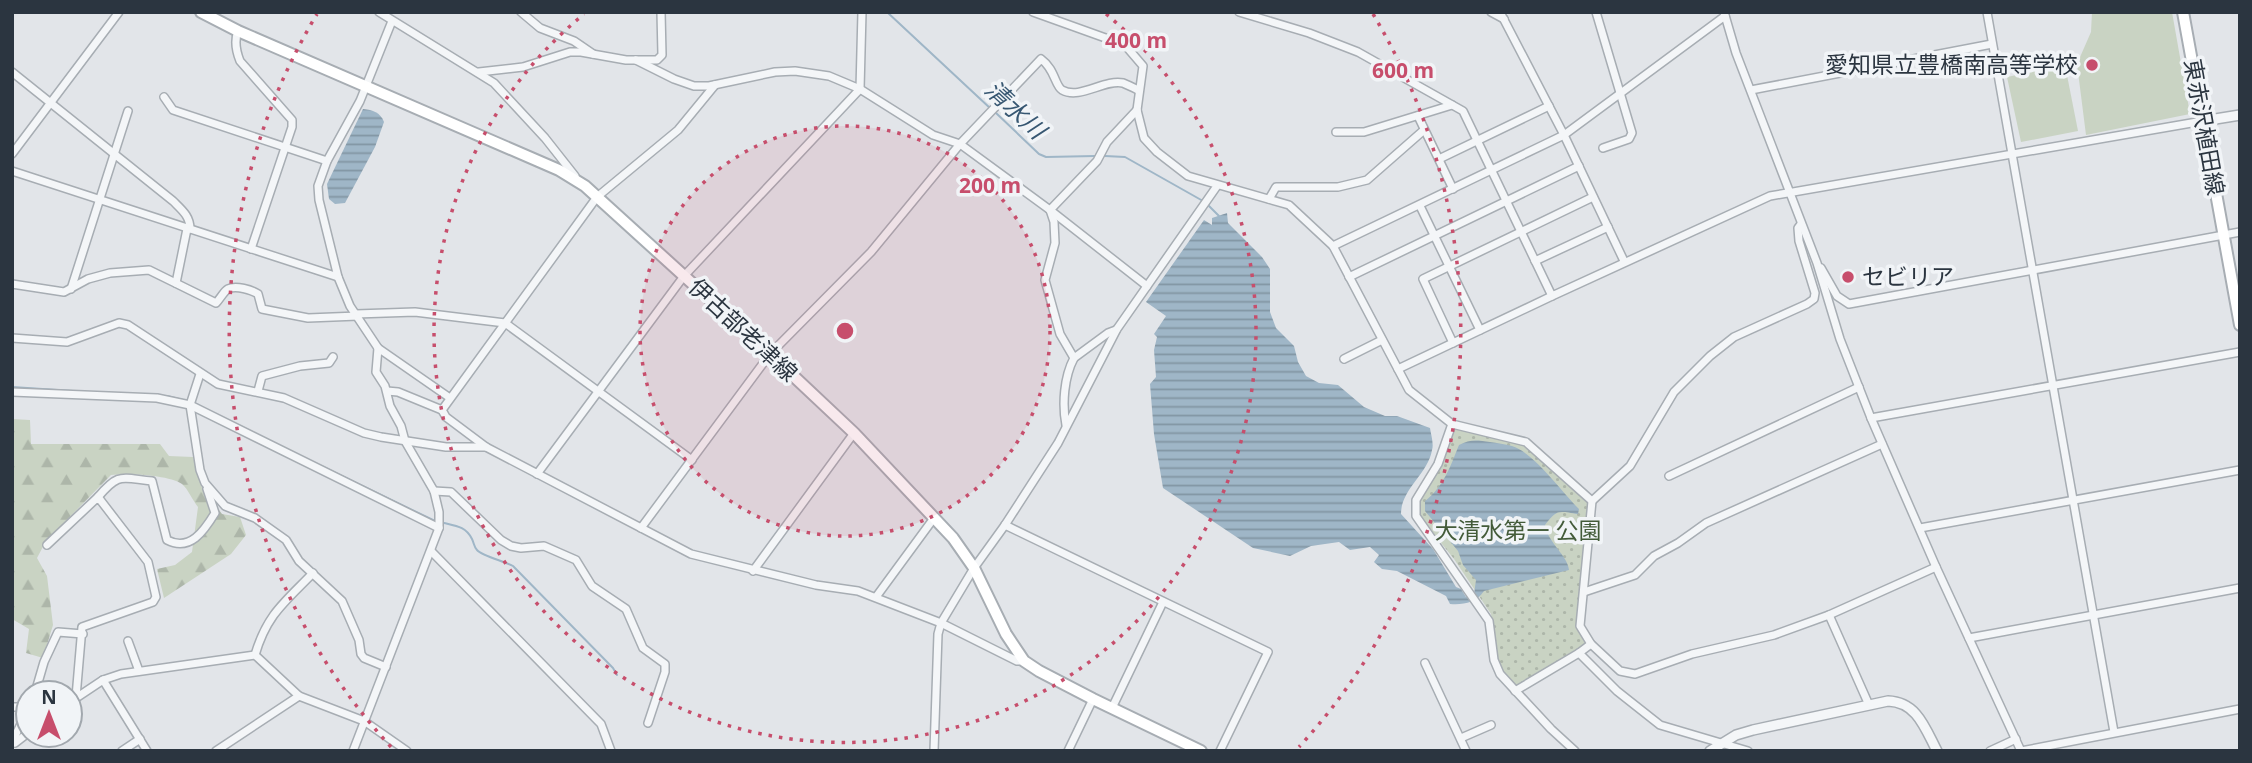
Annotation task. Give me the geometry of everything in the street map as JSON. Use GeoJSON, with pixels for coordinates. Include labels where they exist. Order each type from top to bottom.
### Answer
{"type":"FeatureCollection","features":[{"type":"Feature","properties":{"kind":"main road","name":"伊古部老津線"},"geometry":{"type":"LineString","coordinates":[[201,12],[238,32],[559,170],[585,186],[854,433],[953,538],[974,568],[1006,634],[1024,661],[1093,699],[1201,751]]}},
{"type":"Feature","properties":{"kind":"main road","name":"東赤沢植田線"},"geometry":{"type":"LineString","coordinates":[[2183,12],[2240,325]]}},
{"type":"Feature","properties":{"kind":"street"},"geometry":{"type":"LineString","coordinates":[[12,154],[119,12]]}},
{"type":"Feature","properties":{"kind":"street"},"geometry":{"type":"LineString","coordinates":[[379,12],[494,83],[545,138],[568,170],[585,186]]}},
{"type":"Feature","properties":{"kind":"street"},"geometry":{"type":"LineString","coordinates":[[521,12],[540,28],[574,41],[594,54]]}},
{"type":"Feature","properties":{"kind":"street"},"geometry":{"type":"LineString","coordinates":[[478,72],[523,66],[570,52],[657,60],[662,55],[660,12]]}},
{"type":"Feature","properties":{"kind":"street"},"geometry":{"type":"LineString","coordinates":[[537,474],[684,276],[860,89],[862,12]]}},
{"type":"Feature","properties":{"kind":"street"},"geometry":{"type":"LineString","coordinates":[[1033,12],[1125,45],[1143,66],[1137,110],[1144,138],[1157,152],[1188,176],[1289,205],[1333,246],[1409,390],[1452,424],[1526,442],[1592,501]]}},
{"type":"Feature","properties":{"kind":"street"},"geometry":{"type":"LineString","coordinates":[[1239,12],[1309,33],[1357,52],[1463,111],[1552,296]]}},
{"type":"Feature","properties":{"kind":"street"},"geometry":{"type":"LineString","coordinates":[[1491,12],[1502,16],[1564,135],[1624,261]]}},
{"type":"Feature","properties":{"kind":"street"},"geometry":{"type":"LineString","coordinates":[[1595,12],[1631,136],[1626,141],[1603,148]]}},
{"type":"Feature","properties":{"kind":"street"},"geometry":{"type":"LineString","coordinates":[[1987,12],[2010,156],[2113,732]]}},
{"type":"Feature","properties":{"kind":"street"},"geometry":{"type":"LineString","coordinates":[[1333,246],[1564,135],[1621,95],[1725,14],[1817,264],[1840,339],[1871,418],[2021,751],[2240,709]]}},
{"type":"Feature","properties":{"kind":"street"},"geometry":{"type":"LineString","coordinates":[[392,21],[360,102],[320,176],[319,200],[338,277],[350,306],[378,348],[450,398]]}},
{"type":"Feature","properties":{"kind":"street"},"geometry":{"type":"LineString","coordinates":[[238,32],[236,51],[240,61],[292,120],[251,249]]}},
{"type":"Feature","properties":{"kind":"street"},"geometry":{"type":"LineString","coordinates":[[1751,90],[1992,44]]}},
{"type":"Feature","properties":{"kind":"street"},"geometry":{"type":"LineString","coordinates":[[641,528],[770,354],[871,252],[960,144],[1041,59],[1049,65],[1058,88],[1064,91],[1072,93],[1122,83],[1138,90]]}},
{"type":"Feature","properties":{"kind":"street"},"geometry":{"type":"LineString","coordinates":[[636,60],[695,86],[795,71],[829,76],[860,89],[933,135],[960,144],[1147,286]]}},
{"type":"Feature","properties":{"kind":"street"},"geometry":{"type":"LineString","coordinates":[[12,72],[180,207],[190,222],[176,283]]}},
{"type":"Feature","properties":{"kind":"street"},"geometry":{"type":"LineString","coordinates":[[442,410],[597,197],[678,130],[715,85]]}},
{"type":"Feature","properties":{"kind":"street"},"geometry":{"type":"LineString","coordinates":[[164,97],[173,110],[327,161]]}},
{"type":"Feature","properties":{"kind":"street"},"geometry":{"type":"LineString","coordinates":[[1336,132],[1364,132],[1452,105]]}},
{"type":"Feature","properties":{"kind":"street"},"geometry":{"type":"LineString","coordinates":[[1439,159],[1549,106]]}},
{"type":"Feature","properties":{"kind":"street"},"geometry":{"type":"LineString","coordinates":[[1050,210],[1099,157],[1107,142],[1137,110]]}},
{"type":"Feature","properties":{"kind":"street"},"geometry":{"type":"LineString","coordinates":[[71,289],[128,111]]}},
{"type":"Feature","properties":{"kind":"street"},"geometry":{"type":"LineString","coordinates":[[1398,369],[1624,261],[1770,196],[2240,114]]}},
{"type":"Feature","properties":{"kind":"street"},"geometry":{"type":"LineString","coordinates":[[1418,116],[1453,189]]}},
{"type":"Feature","properties":{"kind":"street"},"geometry":{"type":"LineString","coordinates":[[1269,200],[1276,187],[1338,187],[1367,180],[1424,130]]}},
{"type":"Feature","properties":{"kind":"street"},"geometry":{"type":"LineString","coordinates":[[1349,277],[1579,166]]}},
{"type":"Feature","properties":{"kind":"street"},"geometry":{"type":"LineString","coordinates":[[12,171],[338,277]]}},
{"type":"Feature","properties":{"kind":"street"},"geometry":{"type":"LineString","coordinates":[[934,751],[938,634],[941,624],[974,568],[1058,443],[1117,329],[1217,186]]}},
{"type":"Feature","properties":{"kind":"street"},"geometry":{"type":"LineString","coordinates":[[1452,343],[1423,279],[1593,197]]}},
{"type":"Feature","properties":{"kind":"street"},"geometry":{"type":"LineString","coordinates":[[1420,206],[1480,330]]}},
{"type":"Feature","properties":{"kind":"street"},"geometry":{"type":"LineString","coordinates":[[1050,210],[1054,222],[1055,243],[1045,280],[1060,334],[1073,358]]}},
{"type":"Feature","properties":{"kind":"street"},"geometry":{"type":"LineString","coordinates":[[1801,224],[1798,228],[1798,241],[1815,293],[1814,299],[1734,337],[1710,356],[1674,392],[1630,466],[1592,501],[1580,625],[1591,644],[1620,671],[1635,674],[1692,654],[1774,635],[1829,615],[1936,567]]}},
{"type":"Feature","properties":{"kind":"street"},"geometry":{"type":"LineString","coordinates":[[1535,261],[1608,227]]}},
{"type":"Feature","properties":{"kind":"street"},"geometry":{"type":"LineString","coordinates":[[1817,264],[1837,296],[1849,304],[2240,232]]}},
{"type":"Feature","properties":{"kind":"street"},"geometry":{"type":"LineString","coordinates":[[12,284],[57,293],[71,289],[88,279],[110,273],[149,270],[216,303],[231,288],[254,291],[258,294],[262,309],[309,318],[415,312],[505,323],[692,460]]}},
{"type":"Feature","properties":{"kind":"street"},"geometry":{"type":"LineString","coordinates":[[12,338],[67,342],[119,323],[144,335],[218,384],[284,398],[365,433],[446,447],[486,447]]}},
{"type":"Feature","properties":{"kind":"street"},"geometry":{"type":"LineString","coordinates":[[1066,425],[1064,416],[1067,372],[1073,358],[1117,329]]}},
{"type":"Feature","properties":{"kind":"street"},"geometry":{"type":"LineString","coordinates":[[1344,359],[1382,340]]}},
{"type":"Feature","properties":{"kind":"street"},"geometry":{"type":"LineString","coordinates":[[353,751],[439,528],[439,512],[434,491],[405,441],[401,426],[390,406],[387,391],[376,372],[378,348]]}},
{"type":"Feature","properties":{"kind":"street"},"geometry":{"type":"LineString","coordinates":[[1871,418],[2240,352]]}},
{"type":"Feature","properties":{"kind":"street"},"geometry":{"type":"LineString","coordinates":[[258,391],[262,376],[300,366],[329,363],[333,357]]}},
{"type":"Feature","properties":{"kind":"street"},"geometry":{"type":"LineString","coordinates":[[47,545],[112,481],[120,478],[152,481],[167,540],[175,545],[189,543],[204,531],[215,513],[200,470],[190,405],[200,374]]}},
{"type":"Feature","properties":{"kind":"street"},"geometry":{"type":"LineString","coordinates":[[1669,476],[1859,387]]}},
{"type":"Feature","properties":{"kind":"street"},"geometry":{"type":"LineString","coordinates":[[387,391],[398,392],[442,410],[446,417],[486,447],[691,554],[816,585],[858,591],[941,624],[1017,661],[1024,661]]}},
{"type":"Feature","properties":{"kind":"street"},"geometry":{"type":"LineString","coordinates":[[12,392],[157,398],[190,405],[439,528]]}},
{"type":"Feature","properties":{"kind":"street"},"geometry":{"type":"LineString","coordinates":[[1452,424],[1438,464],[1416,500],[1416,516],[1489,621],[1494,660],[1500,674],[1575,751]]}},
{"type":"Feature","properties":{"kind":"street"},"geometry":{"type":"LineString","coordinates":[[753,570],[854,433]]}},
{"type":"Feature","properties":{"kind":"street"},"geometry":{"type":"LineString","coordinates":[[1584,592],[1636,575],[1654,556],[1706,523],[1882,444]]}},
{"type":"Feature","properties":{"kind":"street"},"geometry":{"type":"LineString","coordinates":[[1920,528],[2240,470]]}},
{"type":"Feature","properties":{"kind":"street"},"geometry":{"type":"LineString","coordinates":[[205,483],[225,506],[255,517],[286,540],[299,561],[342,601],[359,640],[361,654],[365,659],[386,667]]}},
{"type":"Feature","properties":{"kind":"street"},"geometry":{"type":"LineString","coordinates":[[434,491],[451,492],[501,540],[511,546],[544,546],[576,560],[592,586],[625,609],[643,648],[665,664],[665,672],[648,723]]}},
{"type":"Feature","properties":{"kind":"street"},"geometry":{"type":"LineString","coordinates":[[76,679],[82,627],[153,602],[156,597],[148,562],[98,497]]}},
{"type":"Feature","properties":{"kind":"street"},"geometry":{"type":"LineString","coordinates":[[876,597],[934,518]]}},
{"type":"Feature","properties":{"kind":"street"},"geometry":{"type":"LineString","coordinates":[[1005,525],[1268,652],[1220,751]]}},
{"type":"Feature","properties":{"kind":"street"},"geometry":{"type":"LineString","coordinates":[[431,551],[601,724],[611,751]]}},
{"type":"Feature","properties":{"kind":"street"},"geometry":{"type":"LineString","coordinates":[[255,654],[262,631],[270,617],[313,573]]}},
{"type":"Feature","properties":{"kind":"street"},"geometry":{"type":"LineString","coordinates":[[1969,638],[2240,588]]}},
{"type":"Feature","properties":{"kind":"street"},"geometry":{"type":"LineString","coordinates":[[1112,708],[1163,602]]}},
{"type":"Feature","properties":{"kind":"street"},"geometry":{"type":"LineString","coordinates":[[1829,615],[1869,705]]}},
{"type":"Feature","properties":{"kind":"street"},"geometry":{"type":"LineString","coordinates":[[39,679],[58,632],[83,634]]}},
{"type":"Feature","properties":{"kind":"street"},"geometry":{"type":"LineString","coordinates":[[128,641],[139,671]]}},
{"type":"Feature","properties":{"kind":"street"},"geometry":{"type":"LineString","coordinates":[[1515,691],[1591,644]]}},
{"type":"Feature","properties":{"kind":"street"},"geometry":{"type":"LineString","coordinates":[[1579,653],[1617,691],[1660,725],[1748,751]]}},
{"type":"Feature","properties":{"kind":"street"},"geometry":{"type":"LineString","coordinates":[[84,693],[103,680],[139,671],[255,654]]}},
{"type":"Feature","properties":{"kind":"street"},"geometry":{"type":"LineString","coordinates":[[255,654],[299,696],[364,722],[407,751]]}},
{"type":"Feature","properties":{"kind":"street"},"geometry":{"type":"LineString","coordinates":[[1425,663],[1466,751]]}},
{"type":"Feature","properties":{"kind":"street"},"geometry":{"type":"LineString","coordinates":[[103,680],[147,751]]}},
{"type":"Feature","properties":{"kind":"street"},"geometry":{"type":"LineString","coordinates":[[216,751],[299,696]]}},
{"type":"Feature","properties":{"kind":"street"},"geometry":{"type":"LineString","coordinates":[[1068,751],[1093,699]]}},
{"type":"Feature","properties":{"kind":"street"},"geometry":{"type":"LineString","coordinates":[[1710,751],[1723,742],[1753,730],[1896,701],[1911,707],[1917,714],[1937,751]]}},
{"type":"Feature","properties":{"kind":"street"},"geometry":{"type":"LineString","coordinates":[[1461,738],[1491,725]]}},
{"type":"Feature","properties":{"kind":"street"},"geometry":{"type":"LineString","coordinates":[[122,751],[140,739]]}},
{"type":"Feature","properties":{"kind":"street"},"geometry":{"type":"LineString","coordinates":[[1990,751],[2015,739]]}},
{"type":"Feature","properties":{"kind":"green space"},"geometry":{"type":"Polygon","coordinates":[[[2092,12],[2172,12],[2190,114],[2086,135],[2077,64],[2091,32],[2092,12]]]}},
{"type":"Feature","properties":{"kind":"green space"},"geometry":{"type":"Polygon","coordinates":[[[2065,65],[2078,131],[2021,142],[2007,77],[2065,65]]]}},
{"type":"Feature","properties":{"kind":"green space"},"geometry":{"type":"Polygon","coordinates":[[[12,419],[30,420],[31,444],[160,444],[169,456],[193,457],[201,486],[222,514],[240,517],[246,535],[231,554],[164,598],[157,569],[175,565],[192,552],[198,507],[184,486],[176,481],[148,475],[111,475],[46,541],[37,558],[47,576],[53,625],[43,658],[26,653],[29,629],[12,619],[12,419]]]}},
{"type":"Feature","properties":{"kind":"green space","name":"大清水第一 公園"},"geometry":{"type":"Polygon","coordinates":[[[1455,429],[1521,442],[1589,502],[1576,627],[1586,645],[1515,686],[1498,663],[1491,614],[1454,559],[1421,518],[1420,499],[1439,469],[1455,429]]]}},
{"type":"Feature","properties":{"kind":"water"},"geometry":{"type":"Polygon","coordinates":[[[363,109],[376,112],[384,122],[375,147],[345,203],[335,204],[329,199],[327,184],[363,109]]]}},
{"type":"Feature","properties":{"kind":"water"},"geometry":{"type":"Polygon","coordinates":[[[1227,213],[1228,223],[1262,257],[1270,269],[1270,312],[1276,328],[1294,346],[1298,362],[1306,376],[1319,383],[1338,385],[1364,407],[1385,416],[1397,416],[1430,428],[1433,445],[1430,459],[1405,497],[1401,514],[1433,549],[1456,587],[1461,589],[1466,597],[1474,594],[1476,580],[1463,565],[1458,551],[1425,511],[1425,501],[1442,482],[1459,445],[1470,441],[1504,444],[1520,450],[1538,464],[1579,509],[1578,514],[1555,514],[1545,525],[1569,570],[1484,591],[1469,602],[1450,604],[1446,596],[1397,571],[1382,569],[1374,562],[1379,555],[1370,547],[1350,550],[1339,542],[1311,546],[1290,556],[1253,548],[1163,488],[1154,434],[1150,384],[1156,377],[1154,350],[1157,337],[1154,334],[1166,316],[1146,302],[1204,220],[1212,225],[1212,218],[1227,213]]]}},
{"type":"Feature","properties":{"kind":"waterway","name":"清水川"},"geometry":{"type":"LineString","coordinates":[[887,12],[991,109]]}},
{"type":"Feature","properties":{"kind":"waterway","name":"清水川"},"geometry":{"type":"LineString","coordinates":[[996,113],[1039,154],[1046,157],[1095,156]]}},
{"type":"Feature","properties":{"kind":"waterway","name":"清水川"},"geometry":{"type":"LineString","coordinates":[[1105,156],[1125,157],[1203,201]]}},
{"type":"Feature","properties":{"kind":"waterway","name":"清水川"},"geometry":{"type":"LineString","coordinates":[[1207,204],[1219,216]]}},
{"type":"Feature","properties":{"kind":"waterway"},"geometry":{"type":"LineString","coordinates":[[12,387],[88,392]]}},
{"type":"Feature","properties":{"kind":"waterway"},"geometry":{"type":"LineString","coordinates":[[167,396],[187,401]]}},
{"type":"Feature","properties":{"kind":"waterway"},"geometry":{"type":"LineString","coordinates":[[195,403],[211,412]]}},
{"type":"Feature","properties":{"kind":"waterway"},"geometry":{"type":"LineString","coordinates":[[288,450],[435,521]]}},
{"type":"Feature","properties":{"kind":"waterway"},"geometry":{"type":"LineString","coordinates":[[444,523],[464,529],[480,552],[513,566],[617,675]]}},
{"type":"Feature","properties":{"kind":"place","name":"愛知県立豊橋南高等学校"},"geometry":{"type":"Point","coordinates":[2092,65]}},
{"type":"Feature","properties":{"kind":"place","name":"セビリア"},"geometry":{"type":"Point","coordinates":[1848,277]}}]}
